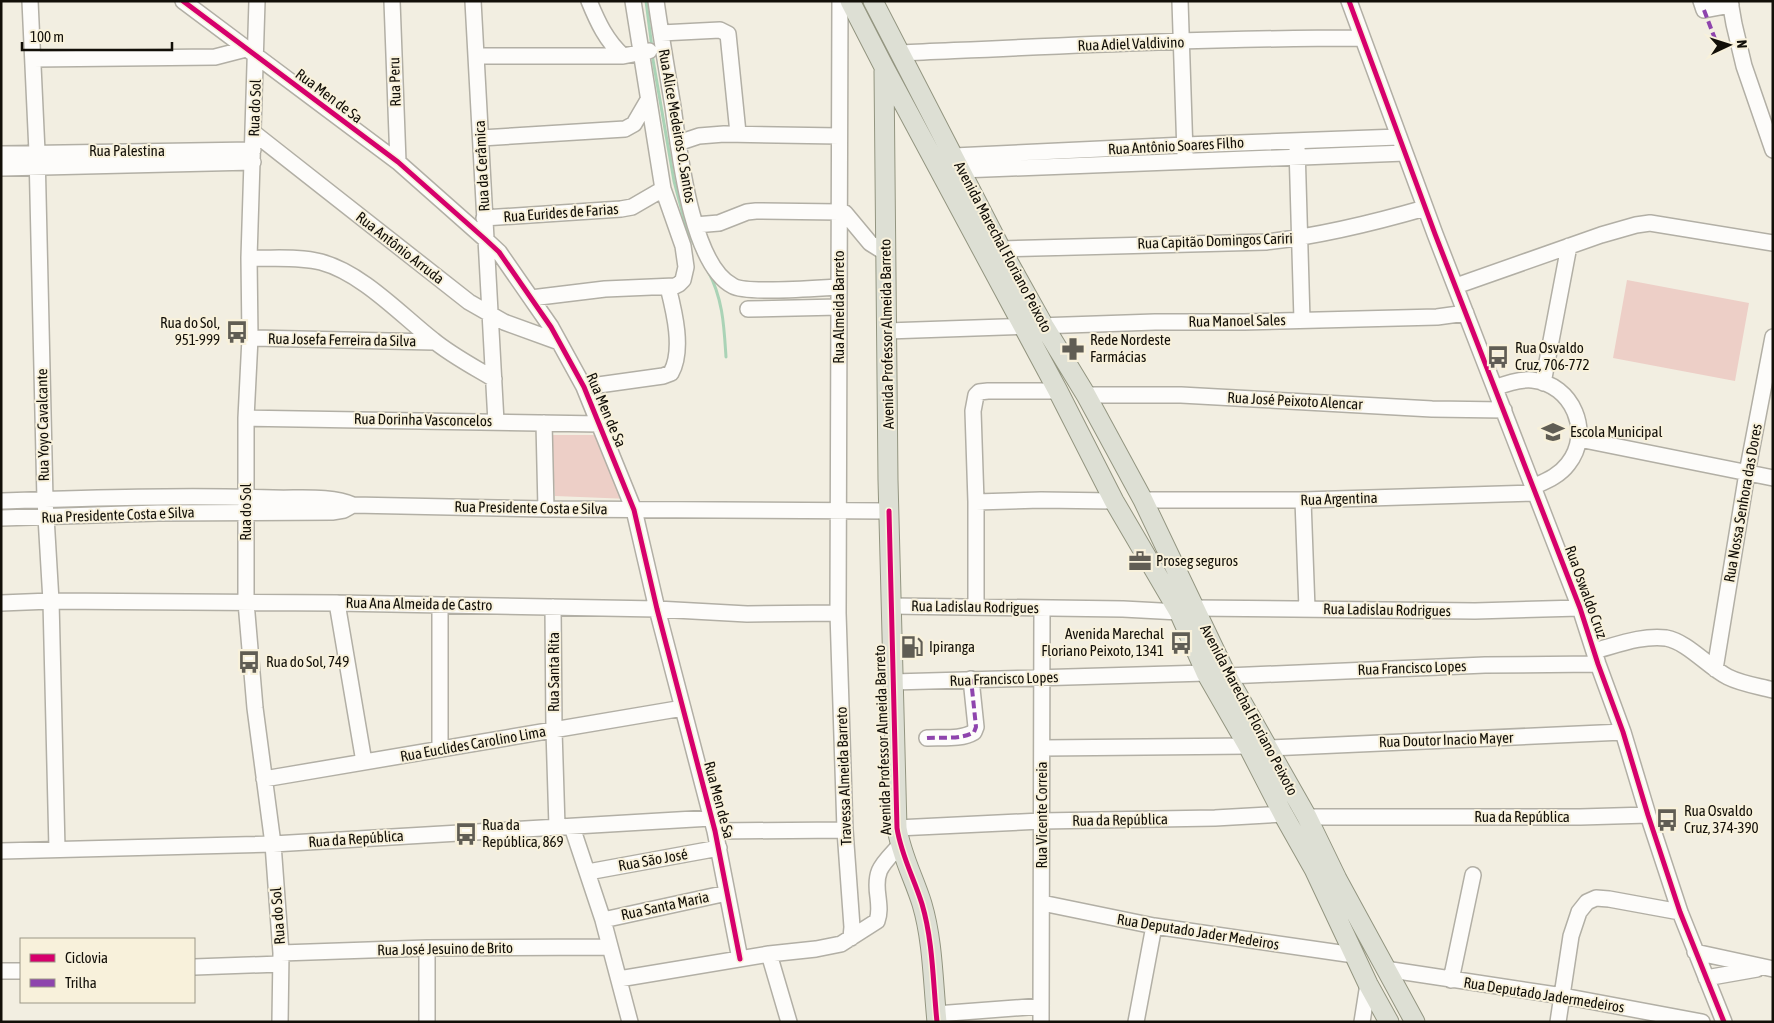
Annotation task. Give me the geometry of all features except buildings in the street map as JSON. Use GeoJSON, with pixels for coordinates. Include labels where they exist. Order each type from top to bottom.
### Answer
{"type":"FeatureCollection","features":[{"type":"Feature","properties":{"kind":"main road","name":"Avenida Marechal Floriano Peixoto"},"geometry":{"type":"LineString","coordinates":[[850,1],[1022,327],[1058,391],[1114,501],[1187,610],[1269,748],[1307,817],[1337,879],[1415,1022]]}},
{"type":"Feature","properties":{"kind":"main road","name":"Avenida Marechal Floriano Peixoto"},"geometry":{"type":"LineString","coordinates":[[873,1],[1001,248],[1044,326],[1086,395],[1143,500],[1187,610],[1206,673],[1248,746],[1314,869],[1368,984],[1389,1022]]}},
{"type":"Feature","properties":{"kind":"main road","name":"Avenida Professor Almeida Barreto"},"geometry":{"type":"LineString","coordinates":[[884,1],[886,25],[884,68],[889,511],[898,836],[922,904],[927,925],[936,1018]]}},
{"type":"Feature","properties":{"kind":"street","name":"Rua Yoyo Cavalcante"},"geometry":{"type":"LineString","coordinates":[[30,1],[34,58],[45,500],[51,602],[56,850]]}},
{"type":"Feature","properties":{"kind":"street","name":"Rua Men de Sa"},"geometry":{"type":"LineString","coordinates":[[183,1],[398,162],[485,238],[499,252],[559,342],[584,387],[634,510],[657,609],[719,848],[740,959]]}},
{"type":"Feature","properties":{"kind":"street","name":"Rua do Sol"},"geometry":{"type":"LineString","coordinates":[[258,1],[251,53],[254,133],[249,258],[250,338],[246,418],[246,602],[255,708],[273,844],[280,959],[280,1022]]}},
{"type":"Feature","properties":{"kind":"street","name":"Rua Peru"},"geometry":{"type":"LineString","coordinates":[[392,1],[398,162]]}},
{"type":"Feature","properties":{"kind":"street","name":"Rua da Cerâmica"},"geometry":{"type":"LineString","coordinates":[[474,1],[496,422]]}},
{"type":"Feature","properties":{"kind":"street"},"geometry":{"type":"LineString","coordinates":[[589,1],[602,31],[623,56]]}},
{"type":"Feature","properties":{"kind":"street","name":"Rua Alice Medeiros O. Santos"},"geometry":{"type":"LineString","coordinates":[[633,1],[652,51],[678,143],[684,180],[696,225],[703,248],[712,265],[727,283],[744,290],[838,288]]}},
{"type":"Feature","properties":{"kind":"street","name":"Rua Alice Medeiros O. Santos"},"geometry":{"type":"LineString","coordinates":[[656,1],[661,33],[652,51],[648,100],[663,188],[685,258],[686,274],[674,286]]}},
{"type":"Feature","properties":{"kind":"street","name":"Rua Almeida Barreto"},"geometry":{"type":"LineString","coordinates":[[838,613],[840,1]]}},
{"type":"Feature","properties":{"kind":"street"},"geometry":{"type":"LineString","coordinates":[[1180,1],[1186,161]]}},
{"type":"Feature","properties":{"kind":"street","name":"Rua Oswaldo Cruz"},"geometry":{"type":"LineString","coordinates":[[1348,1],[1425,208],[1580,608],[1623,732],[1680,912],[1724,1022]]}},
{"type":"Feature","properties":{"kind":"street"},"geometry":{"type":"LineString","coordinates":[[1702,6],[1730,3],[1744,66],[1765,106],[1773,150]]}},
{"type":"Feature","properties":{"kind":"street"},"geometry":{"type":"LineString","coordinates":[[661,33],[725,31],[729,38],[738,133]]}},
{"type":"Feature","properties":{"kind":"street","name":"Rua Adiel Valdivino"},"geometry":{"type":"LineString","coordinates":[[901,53],[1298,38],[1362,38]]}},
{"type":"Feature","properties":{"kind":"street"},"geometry":{"type":"LineString","coordinates":[[476,56],[623,56],[652,51]]}},
{"type":"Feature","properties":{"kind":"street"},"geometry":{"type":"LineString","coordinates":[[34,58],[215,57],[251,53]]}},
{"type":"Feature","properties":{"kind":"street"},"geometry":{"type":"LineString","coordinates":[[481,138],[626,129],[634,124],[648,100]]}},
{"type":"Feature","properties":{"kind":"street","name":"Rua Antônio Arruda"},"geometry":{"type":"LineString","coordinates":[[254,133],[469,302],[504,322],[559,342]]}},
{"type":"Feature","properties":{"kind":"street"},"geometry":{"type":"LineString","coordinates":[[678,143],[710,134],[839,136]]}},
{"type":"Feature","properties":{"kind":"street","name":"Rua Antônio Soares Filho"},"geometry":{"type":"LineString","coordinates":[[957,163],[1185,145],[1398,137]]}},
{"type":"Feature","properties":{"kind":"street"},"geometry":{"type":"LineString","coordinates":[[1297,141],[1302,320]]}},
{"type":"Feature","properties":{"kind":"street","name":"Rua Antônio Soares Filho"},"geometry":{"type":"LineString","coordinates":[[957,163],[1186,161],[1405,153]]}},
{"type":"Feature","properties":{"kind":"street","name":"Rua Palestina"},"geometry":{"type":"LineString","coordinates":[[1,154],[37,159],[253,156]]}},
{"type":"Feature","properties":{"kind":"street","name":"Rua Palestina"},"geometry":{"type":"LineString","coordinates":[[1,168],[37,159]]}},
{"type":"Feature","properties":{"kind":"street","name":"Rua Eurides de Farias"},"geometry":{"type":"LineString","coordinates":[[484,218],[632,208],[663,188]]}},
{"type":"Feature","properties":{"kind":"street","name":"Rua Capitão Domingos Cariri"},"geometry":{"type":"LineString","coordinates":[[1001,248],[1266,242],[1300,238],[1425,208]]}},
{"type":"Feature","properties":{"kind":"street"},"geometry":{"type":"LineString","coordinates":[[696,225],[720,223],[746,212],[756,211],[846,213],[870,243],[886,253]]}},
{"type":"Feature","properties":{"kind":"street"},"geometry":{"type":"LineString","coordinates":[[1456,286],[1636,224],[1650,223],[1773,244]]}},
{"type":"Feature","properties":{"kind":"street"},"geometry":{"type":"LineString","coordinates":[[1543,382],[1569,246]]}},
{"type":"Feature","properties":{"kind":"street"},"geometry":{"type":"LineString","coordinates":[[249,258],[310,260],[330,265],[349,274],[372,290],[434,342],[494,379]]}},
{"type":"Feature","properties":{"kind":"street"},"geometry":{"type":"LineString","coordinates":[[531,298],[605,289],[674,286],[677,334],[675,365],[671,373],[664,376],[584,387]]}},
{"type":"Feature","properties":{"kind":"street"},"geometry":{"type":"LineString","coordinates":[[748,309],[839,307]]}},
{"type":"Feature","properties":{"kind":"street","name":"Rua Manoel Sales"},"geometry":{"type":"LineString","coordinates":[[887,331],[1155,322],[1437,317],[1466,313]]}},
{"type":"Feature","properties":{"kind":"street","name":"Rua Nossa Senhora das Dores"},"geometry":{"type":"LineString","coordinates":[[1715,669],[1747,473],[1773,337]]}},
{"type":"Feature","properties":{"kind":"street","name":"Rua Josefa Ferreira da Silva"},"geometry":{"type":"LineString","coordinates":[[250,338],[434,342]]}},
{"type":"Feature","properties":{"kind":"street"},"geometry":{"type":"LineString","coordinates":[[1495,388],[1520,380],[1543,382],[1559,390],[1568,399],[1575,412],[1579,425],[1579,439],[1575,452],[1559,474],[1534,490]]}},
{"type":"Feature","properties":{"kind":"street"},"geometry":{"type":"LineString","coordinates":[[976,606],[976,502],[973,411],[976,395],[979,392],[988,391],[1058,391]]}},
{"type":"Feature","properties":{"kind":"street","name":"Rua José Peixoto Alencar"},"geometry":{"type":"LineString","coordinates":[[1086,395],[1181,395],[1432,409],[1504,410]]}},
{"type":"Feature","properties":{"kind":"street","name":"Rua Dorinha Vasconcelos"},"geometry":{"type":"LineString","coordinates":[[246,418],[600,424]]}},
{"type":"Feature","properties":{"kind":"street"},"geometry":{"type":"LineString","coordinates":[[544,423],[546,509]]}},
{"type":"Feature","properties":{"kind":"street"},"geometry":{"type":"LineString","coordinates":[[1579,439],[1773,478]]}},
{"type":"Feature","properties":{"kind":"street","name":"Rua Argentina"},"geometry":{"type":"LineString","coordinates":[[1143,500],[1304,500],[1534,490]]}},
{"type":"Feature","properties":{"kind":"street","name":"Rua Presidente Costa e Silva"},"geometry":{"type":"LineString","coordinates":[[1,501],[118,496],[246,497],[341,501],[353,505],[634,510],[889,511]]}},
{"type":"Feature","properties":{"kind":"street"},"geometry":{"type":"LineString","coordinates":[[976,502],[1042,500],[1114,501]]}},
{"type":"Feature","properties":{"kind":"street"},"geometry":{"type":"LineString","coordinates":[[1304,500],[1307,609]]}},
{"type":"Feature","properties":{"kind":"street","name":"Rua Presidente Costa e Silva"},"geometry":{"type":"LineString","coordinates":[[1,518],[158,513],[338,512],[353,505]]}},
{"type":"Feature","properties":{"kind":"street","name":"Rua Ana Almeida de Castro"},"geometry":{"type":"LineString","coordinates":[[1,603],[337,603],[657,609],[747,614],[838,613]]}},
{"type":"Feature","properties":{"kind":"street"},"geometry":{"type":"LineString","coordinates":[[337,603],[364,762]]}},
{"type":"Feature","properties":{"kind":"street"},"geometry":{"type":"LineString","coordinates":[[440,606],[440,749]]}},
{"type":"Feature","properties":{"kind":"street","name":"Rua Ladislau Rodrigues"},"geometry":{"type":"LineString","coordinates":[[891,606],[1474,611],[1580,608]]}},
{"type":"Feature","properties":{"kind":"street","name":"Rua Santa Rita"},"geometry":{"type":"LineString","coordinates":[[553,607],[554,730],[565,827],[588,872],[603,920],[630,1022]]}},
{"type":"Feature","properties":{"kind":"street","name":"Rua Vicente Correia"},"geometry":{"type":"LineString","coordinates":[[1041,1022],[1042,608]]}},
{"type":"Feature","properties":{"kind":"street","name":"Travessa Almeida Barreto"},"geometry":{"type":"LineString","coordinates":[[838,613],[845,830],[851,938]]}},
{"type":"Feature","properties":{"kind":"street","name":"Rua Francisco Lopes"},"geometry":{"type":"LineString","coordinates":[[1227,676],[1485,665],[1596,658],[1638,639],[1667,638],[1682,644],[1728,677],[1773,690]]}},
{"type":"Feature","properties":{"kind":"street","name":"Rua Francisco Lopes"},"geometry":{"type":"LineString","coordinates":[[893,682],[1206,673]]}},
{"type":"Feature","properties":{"kind":"street"},"geometry":{"type":"LineString","coordinates":[[927,738],[956,737],[970,735],[974,732],[976,727],[971,679]]}},
{"type":"Feature","properties":{"kind":"street","name":"Rua Euclides Carolino Lima"},"geometry":{"type":"LineString","coordinates":[[264,779],[683,708]]}},
{"type":"Feature","properties":{"kind":"street","name":"Rua Doutor Inacio Mayer"},"geometry":{"type":"LineString","coordinates":[[1269,748],[1623,732]]}},
{"type":"Feature","properties":{"kind":"street"},"geometry":{"type":"LineString","coordinates":[[1043,748],[1248,746]]}},
{"type":"Feature","properties":{"kind":"street","name":"Rua da República"},"geometry":{"type":"LineString","coordinates":[[898,836],[1041,821],[1215,818],[1283,814]]}},
{"type":"Feature","properties":{"kind":"street","name":"Rua da República"},"geometry":{"type":"LineString","coordinates":[[1307,817],[1580,817],[1648,815]]}},
{"type":"Feature","properties":{"kind":"street","name":"Rua da República"},"geometry":{"type":"LineString","coordinates":[[1,851],[273,844],[565,827],[713,824],[845,830]]}},
{"type":"Feature","properties":{"kind":"street"},"geometry":{"type":"LineString","coordinates":[[619,979],[841,944],[877,921],[879,909],[877,876],[880,867],[898,836]]}},
{"type":"Feature","properties":{"kind":"street","name":"Rua São José"},"geometry":{"type":"LineString","coordinates":[[588,872],[719,848]]}},
{"type":"Feature","properties":{"kind":"street"},"geometry":{"type":"LineString","coordinates":[[1451,980],[1473,875]]}},
{"type":"Feature","properties":{"kind":"street","name":"Rua Santa Maria"},"geometry":{"type":"LineString","coordinates":[[603,920],[727,893]]}},
{"type":"Feature","properties":{"kind":"street"},"geometry":{"type":"LineString","coordinates":[[1558,1022],[1571,936],[1579,912],[1587,902],[1596,898],[1680,912]]}},
{"type":"Feature","properties":{"kind":"street","name":"Rua Deputado Jader Medeiros"},"geometry":{"type":"LineString","coordinates":[[1042,903],[1154,926],[1354,955]]}},
{"type":"Feature","properties":{"kind":"street"},"geometry":{"type":"LineString","coordinates":[[1136,1022],[1154,926]]}},
{"type":"Feature","properties":{"kind":"street"},"geometry":{"type":"LineString","coordinates":[[427,948],[427,1022]]}},
{"type":"Feature","properties":{"kind":"street","name":"Rua José Jesuino de Brito"},"geometry":{"type":"LineString","coordinates":[[195,966],[427,948],[610,948]]}},
{"type":"Feature","properties":{"kind":"street"},"geometry":{"type":"LineString","coordinates":[[1695,952],[1768,968]]}},
{"type":"Feature","properties":{"kind":"street"},"geometry":{"type":"LineString","coordinates":[[768,954],[789,1022]]}},
{"type":"Feature","properties":{"kind":"street"},"geometry":{"type":"LineString","coordinates":[[1706,978],[1768,968]]}},
{"type":"Feature","properties":{"kind":"street","name":"Rua Deputado Jadermedeiros"},"geometry":{"type":"LineString","coordinates":[[1385,969],[1563,996],[1702,1022]]}},
{"type":"Feature","properties":{"kind":"street"},"geometry":{"type":"LineString","coordinates":[[1,971],[20,971]]}},
{"type":"Feature","properties":{"kind":"street"},"geometry":{"type":"LineString","coordinates":[[1362,1022],[1368,984]]}},
{"type":"Feature","properties":{"kind":"street"},"geometry":{"type":"LineString","coordinates":[[936,1018],[1041,1006]]}},
{"type":"Feature","properties":{"kind":"shaded area"},"geometry":{"type":"Polygon","coordinates":[[[1627,280],[1749,303],[1735,381],[1613,358],[1627,280]]]}},
{"type":"Feature","properties":{"kind":"shaded area"},"geometry":{"type":"Polygon","coordinates":[[[551,435],[607,435],[630,499],[555,496],[551,435]]]}},
{"type":"Feature","properties":{"kind":"waterway"},"geometry":{"type":"LineString","coordinates":[[646,1],[652,48]]}},
{"type":"Feature","properties":{"kind":"waterway"},"geometry":{"type":"LineString","coordinates":[[652,54],[674,181],[687,230],[699,254]]}},
{"type":"Feature","properties":{"kind":"waterway"},"geometry":{"type":"LineString","coordinates":[[708,271],[720,302],[726,357]]}},
{"type":"Feature","properties":{"kind":"marked path"},"geometry":{"type":"LineString","coordinates":[[1704,10],[1720,52]]}},
{"type":"Feature","properties":{"kind":"marked path"},"geometry":{"type":"LineString","coordinates":[[927,738],[957,737],[974,732],[976,727],[971,679]]}},
{"type":"Feature","properties":{"kind":"cycle path"},"geometry":{"type":"LineString","coordinates":[[183,1],[398,162],[485,239],[499,252],[551,327],[584,387],[634,510],[657,609],[715,831],[740,959]]}},
{"type":"Feature","properties":{"kind":"cycle path"},"geometry":{"type":"LineString","coordinates":[[1349,1],[1435,234],[1580,608],[1623,732],[1680,912],[1724,1022]]}},
{"type":"Feature","properties":{"kind":"cycle path"},"geometry":{"type":"LineString","coordinates":[[889,511],[897,828],[901,848],[926,918],[931,947],[937,1022]]}},
{"type":"Feature","properties":{"kind":"place","name":"Rua do Sol, 951-999"},"geometry":{"type":"Point","coordinates":[237,332]}},
{"type":"Feature","properties":{"kind":"place","name":"Rede Nordeste Farmácias"},"geometry":{"type":"Point","coordinates":[1073,349]}},
{"type":"Feature","properties":{"kind":"place","name":"Rua Osvaldo Cruz, 706-772"},"geometry":{"type":"Point","coordinates":[1498,357]}},
{"type":"Feature","properties":{"kind":"place","name":"Escola Municipal"},"geometry":{"type":"Point","coordinates":[1553,432]}},
{"type":"Feature","properties":{"kind":"place","name":"Proseg seguros"},"geometry":{"type":"Point","coordinates":[1140,561]}},
{"type":"Feature","properties":{"kind":"place","name":"Avenida Marechal Floriano Peixoto, 1341"},"geometry":{"type":"Point","coordinates":[1181,643]}},
{"type":"Feature","properties":{"kind":"place","name":"Ipiranga"},"geometry":{"type":"Point","coordinates":[912,647]}},
{"type":"Feature","properties":{"kind":"place","name":"Rua do Sol, 749"},"geometry":{"type":"Point","coordinates":[249,662]}},
{"type":"Feature","properties":{"kind":"place","name":"Rua Osvaldo Cruz, 374-390"},"geometry":{"type":"Point","coordinates":[1667,820]}},
{"type":"Feature","properties":{"kind":"place","name":"Rua da República, 869"},"geometry":{"type":"Point","coordinates":[466,834]}}]}
